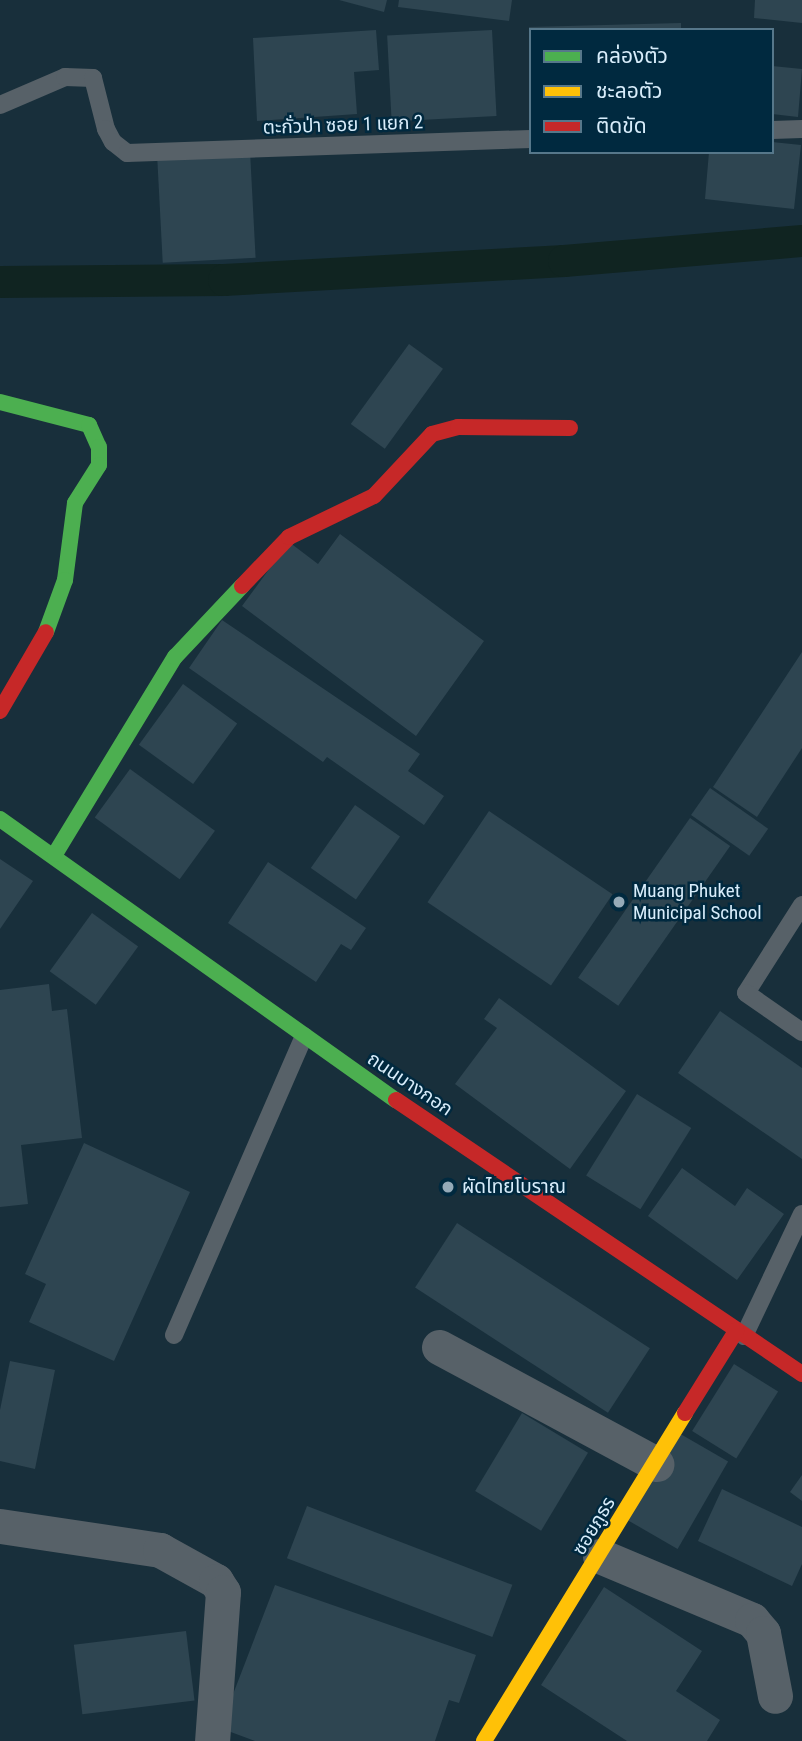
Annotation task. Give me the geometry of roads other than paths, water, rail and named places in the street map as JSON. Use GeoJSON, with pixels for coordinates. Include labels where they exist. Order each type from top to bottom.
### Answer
{"type":"FeatureCollection","features":[{"type":"Feature","properties":{"kind":"street"},"geometry":{"type":"LineString","coordinates":[[0,402],[89,425],[99,447],[99,465],[75,503],[65,580],[55,617],[0,711]]}},
{"type":"Feature","properties":{"kind":"street"},"geometry":{"type":"LineString","coordinates":[[55,854],[175,657],[289,537],[374,496],[432,434],[458,427],[570,428]]}},
{"type":"Feature","properties":{"kind":"street","name":"ถนนบางกอก"},"geometry":{"type":"LineString","coordinates":[[0,819],[55,854],[304,1036],[802,1374]]}},
{"type":"Feature","properties":{"kind":"street","name":"ซอยภูธร"},"geometry":{"type":"LineString","coordinates":[[484,1741],[740,1334]]}},
{"type":"Feature","properties":{"kind":"street"},"geometry":{"type":"LineString","coordinates":[[439,1347],[656,1464]]}},
{"type":"Feature","properties":{"kind":"street"},"geometry":{"type":"LineString","coordinates":[[0,1526],[160,1550],[216,1581],[223,1592],[212,1741]]}},
{"type":"Feature","properties":{"kind":"street"},"geometry":{"type":"LineString","coordinates":[[600,1556],[752,1620],[763,1633],[775,1696]]}},
{"type":"Feature","properties":{"kind":"lane","name":"ตะกั่วป่า ซอย 1 แยก 2"},"geometry":{"type":"LineString","coordinates":[[0,105],[65,77],[93,78],[113,142],[127,153],[529,139]]}},
{"type":"Feature","properties":{"kind":"lane"},"geometry":{"type":"LineString","coordinates":[[774,130],[802,129]]}},
{"type":"Feature","properties":{"kind":"lane"},"geometry":{"type":"LineString","coordinates":[[802,905],[746,993],[802,1032]]}},
{"type":"Feature","properties":{"kind":"lane"},"geometry":{"type":"LineString","coordinates":[[174,1335],[304,1036]]}},
{"type":"Feature","properties":{"kind":"lane"},"geometry":{"type":"LineString","coordinates":[[740,1334],[802,1214]]}},
{"type":"Feature","properties":{"kind":"waterway"},"geometry":{"type":"LineString","coordinates":[[0,282],[224,280],[564,261],[802,241]]}},
{"type":"Feature","properties":{"kind":"place","name":"Muang Phuket Municipal School"},"geometry":{"type":"Point","coordinates":[619,902]}},
{"type":"Feature","properties":{"kind":"place","name":"ผัดไทยโบราณ"},"geometry":{"type":"Point","coordinates":[448,1187]}}]}
